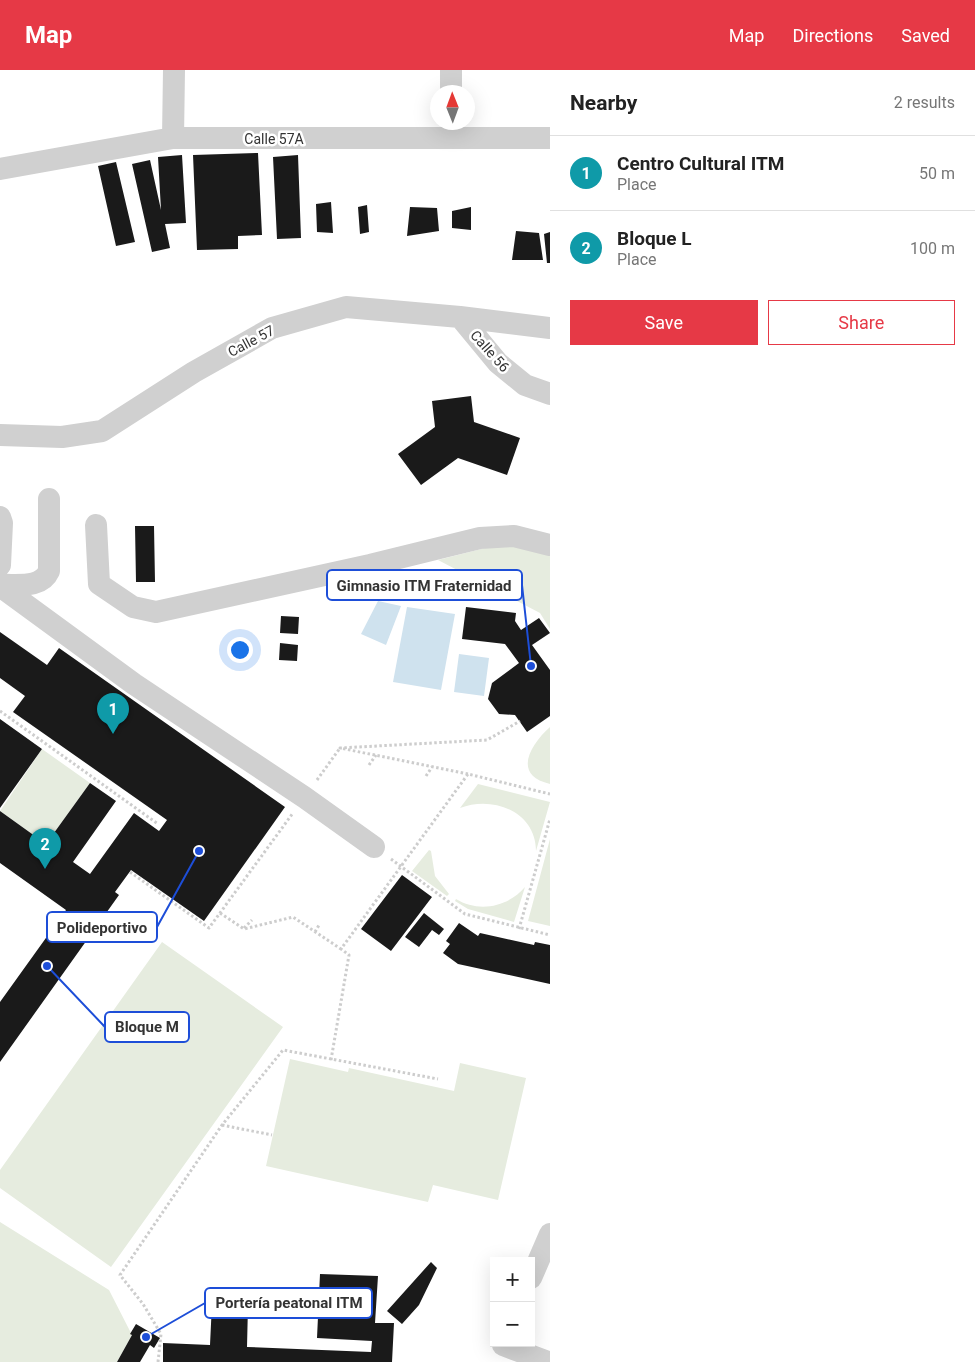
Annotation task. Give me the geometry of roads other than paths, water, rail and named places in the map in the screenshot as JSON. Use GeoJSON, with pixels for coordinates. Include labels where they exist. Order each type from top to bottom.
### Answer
{"type":"FeatureCollection","features":[{"type":"Feature","properties":{"kind":"street"},"geometry":{"type":"LineString","coordinates":[[172,138],[174,70]]}},
{"type":"Feature","properties":{"kind":"street"},"geometry":{"type":"LineString","coordinates":[[451,70],[451,85]]}},
{"type":"Feature","properties":{"kind":"street","name":"Calle 57A"},"geometry":{"type":"LineString","coordinates":[[0,169],[172,138],[452,131],[550,138]]}},
{"type":"Feature","properties":{"kind":"street","name":"Calle 57"},"geometry":{"type":"LineString","coordinates":[[0,435],[62,437],[102,431],[194,372],[272,328],[346,307],[460,316],[550,328]]}},
{"type":"Feature","properties":{"kind":"street","name":"Calle 56"},"geometry":{"type":"LineString","coordinates":[[460,316],[498,363],[525,385],[550,394]]}},
{"type":"Feature","properties":{"kind":"street"},"geometry":{"type":"LineString","coordinates":[[0,585],[33,584],[46,577],[49,571],[49,499]]}},
{"type":"Feature","properties":{"kind":"street"},"geometry":{"type":"LineString","coordinates":[[0,517],[2,523],[0,565]]}},
{"type":"Feature","properties":{"kind":"street"},"geometry":{"type":"LineString","coordinates":[[96,525],[99,584],[133,608],[156,612],[370,565],[480,538],[514,536],[550,545]]}},
{"type":"Feature","properties":{"kind":"street"},"geometry":{"type":"LineString","coordinates":[[0,585],[134,684],[304,797],[374,847]]}},
{"type":"Feature","properties":{"kind":"street"},"geometry":{"type":"LineString","coordinates":[[535,1269],[550,1234]]}},
{"type":"Feature","properties":{"kind":"street"},"geometry":{"type":"LineString","coordinates":[[501,1350],[548,1362]]}},
{"type":"Feature","properties":{"kind":"water"},"geometry":{"type":"Polygon","coordinates":[[[378,601],[401,606],[386,645],[361,634],[378,601]]]}},
{"type":"Feature","properties":{"kind":"water"},"geometry":{"type":"Polygon","coordinates":[[[407,607],[455,614],[441,690],[393,682],[407,607]]]}},
{"type":"Feature","properties":{"kind":"water"},"geometry":{"type":"Polygon","coordinates":[[[459,654],[489,658],[484,696],[454,692],[459,654]]]}},
{"type":"Feature","properties":{"kind":"place","name":"Gimnasio ITM Fraternidad"},"geometry":{"type":"Point","coordinates":[531,666]}},
{"type":"Feature","properties":{"kind":"place","name":"Centro Cultural ITM"},"geometry":{"type":"Point","coordinates":[113,734]}},
{"type":"Feature","properties":{"kind":"place","name":"Polideportivo"},"geometry":{"type":"Point","coordinates":[199,851]}},
{"type":"Feature","properties":{"kind":"place","name":"Bloque L"},"geometry":{"type":"Point","coordinates":[45,869]}},
{"type":"Feature","properties":{"kind":"place","name":"Bloque M"},"geometry":{"type":"Point","coordinates":[47,966]}},
{"type":"Feature","properties":{"kind":"place","name":"Portería peatonal ITM"},"geometry":{"type":"Point","coordinates":[146,1337]}}]}
